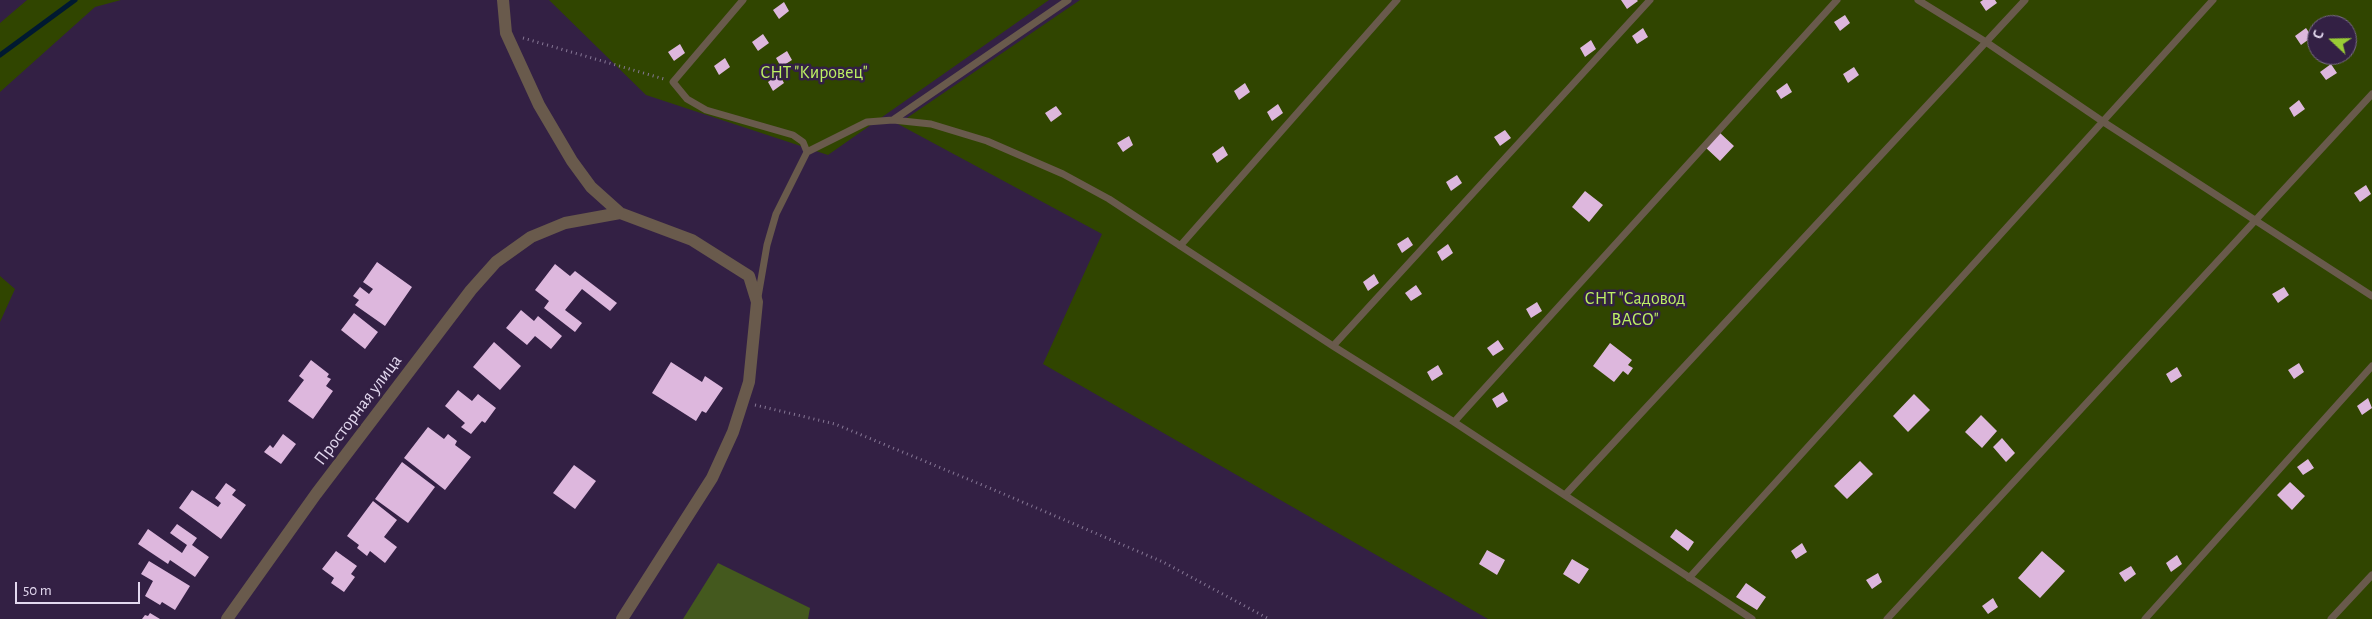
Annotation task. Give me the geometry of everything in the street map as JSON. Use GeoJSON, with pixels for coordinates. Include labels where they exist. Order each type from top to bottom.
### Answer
{"type":"FeatureCollection","features":[{"type":"Feature","properties":{"kind":"street"},"geometry":{"type":"LineString","coordinates":[[503,0],[506,33],[539,105],[572,161],[591,187],[620,213],[692,240],[750,276],[757,302],[749,382],[733,432],[712,478],[622,619]]}},
{"type":"Feature","properties":{"kind":"street","name":"Просторная улица"},"geometry":{"type":"LineString","coordinates":[[227,619],[316,494],[471,290],[496,262],[531,237],[565,222],[620,213]]}},
{"type":"Feature","properties":{"kind":"lane"},"geometry":{"type":"LineString","coordinates":[[744,0],[673,82],[687,99],[706,110],[793,135],[803,142],[807,152]]}},
{"type":"Feature","properties":{"kind":"lane"},"geometry":{"type":"LineString","coordinates":[[893,120],[1068,0]]}},
{"type":"Feature","properties":{"kind":"lane"},"geometry":{"type":"LineString","coordinates":[[1180,246],[1397,0]]}},
{"type":"Feature","properties":{"kind":"lane"},"geometry":{"type":"LineString","coordinates":[[1333,346],[1650,0]]}},
{"type":"Feature","properties":{"kind":"lane"},"geometry":{"type":"LineString","coordinates":[[1454,422],[1837,0]]}},
{"type":"Feature","properties":{"kind":"lane"},"geometry":{"type":"LineString","coordinates":[[1918,0],[1986,42],[2102,121],[2372,296]]}},
{"type":"Feature","properties":{"kind":"lane"},"geometry":{"type":"LineString","coordinates":[[1565,495],[2026,0]]}},
{"type":"Feature","properties":{"kind":"lane"},"geometry":{"type":"LineString","coordinates":[[1689,578],[2213,0]]}},
{"type":"Feature","properties":{"kind":"lane"},"geometry":{"type":"LineString","coordinates":[[1887,619],[2372,94]]}},
{"type":"Feature","properties":{"kind":"lane"},"geometry":{"type":"LineString","coordinates":[[757,302],[767,245],[776,214],[807,152],[867,122],[893,120],[931,124],[1004,148],[1063,174],[1109,199],[1333,346],[1454,422],[1752,619]]}},
{"type":"Feature","properties":{"kind":"lane"},"geometry":{"type":"LineString","coordinates":[[2145,619],[2372,366]]}},
{"type":"Feature","properties":{"kind":"lane"},"geometry":{"type":"LineString","coordinates":[[2331,619],[2372,575]]}},
{"type":"Feature","properties":{"kind":"path"},"geometry":{"type":"LineString","coordinates":[[506,33],[673,82]]}},
{"type":"Feature","properties":{"kind":"path"},"geometry":{"type":"LineString","coordinates":[[742,402],[844,428],[1163,562],[1269,619]]}},
{"type":"Feature","properties":{"kind":"green space"},"geometry":{"type":"Polygon","coordinates":[[[27,0],[121,0],[95,7],[0,92],[0,23],[27,0]]]}},
{"type":"Feature","properties":{"kind":"green space","name":"СНТ \"Кировец\""},"geometry":{"type":"Polygon","coordinates":[[[549,0],[1049,0],[828,155],[646,95],[549,0]]]}},
{"type":"Feature","properties":{"kind":"green space","name":"СНТ \"Садовод ВАСО\""},"geometry":{"type":"Polygon","coordinates":[[[1080,0],[2372,0],[2372,619],[1488,619],[1043,364],[1102,234],[898,124],[1080,0]]]}},
{"type":"Feature","properties":{"kind":"green space"},"geometry":{"type":"Polygon","coordinates":[[[0,276],[15,289],[0,322],[0,276]]]}},
{"type":"Feature","properties":{"kind":"green space"},"geometry":{"type":"Polygon","coordinates":[[[718,563],[810,608],[808,619],[683,619],[718,563]]]}},
{"type":"Feature","properties":{"kind":"building"},"geometry":{"type":"Polygon","coordinates":[[[1621,0],[1637,0],[1638,1],[1627,9],[1621,0]]]}},
{"type":"Feature","properties":{"kind":"building"},"geometry":{"type":"Polygon","coordinates":[[[1983,0],[1995,0],[1997,3],[1986,11],[1980,2],[1983,0]]]}},
{"type":"Feature","properties":{"kind":"building"},"geometry":{"type":"Polygon","coordinates":[[[784,2],[789,11],[779,19],[773,10],[784,2]]]}},
{"type":"Feature","properties":{"kind":"building"},"geometry":{"type":"Polygon","coordinates":[[[1845,15],[1850,23],[1840,31],[1834,22],[1845,15]]]}},
{"type":"Feature","properties":{"kind":"building"},"geometry":{"type":"Polygon","coordinates":[[[1643,28],[1648,37],[1637,44],[1632,36],[1643,28]]]}},
{"type":"Feature","properties":{"kind":"building"},"geometry":{"type":"Polygon","coordinates":[[[2306,28],[2307,30],[2307,41],[2301,45],[2295,36],[2306,28]]]}},
{"type":"Feature","properties":{"kind":"building"},"geometry":{"type":"Polygon","coordinates":[[[763,34],[769,43],[758,51],[752,42],[763,34]]]}},
{"type":"Feature","properties":{"kind":"building"},"geometry":{"type":"Polygon","coordinates":[[[1591,40],[1596,49],[1585,57],[1580,48],[1591,40]]]}},
{"type":"Feature","properties":{"kind":"building"},"geometry":{"type":"Polygon","coordinates":[[[680,44],[685,53],[674,61],[668,52],[680,44]]]}},
{"type":"Feature","properties":{"kind":"building"},"geometry":{"type":"Polygon","coordinates":[[[787,51],[792,60],[781,67],[776,58],[787,51]]]}},
{"type":"Feature","properties":{"kind":"building"},"geometry":{"type":"Polygon","coordinates":[[[725,58],[730,67],[719,75],[714,66],[725,58]]]}},
{"type":"Feature","properties":{"kind":"building"},"geometry":{"type":"Polygon","coordinates":[[[2332,65],[2337,73],[2326,80],[2320,72],[2332,65]]]}},
{"type":"Feature","properties":{"kind":"building"},"geometry":{"type":"Polygon","coordinates":[[[1854,67],[1859,75],[1848,83],[1843,74],[1854,67]]]}},
{"type":"Feature","properties":{"kind":"building"},"geometry":{"type":"Polygon","coordinates":[[[779,74],[784,83],[773,91],[768,82],[779,74]]]}},
{"type":"Feature","properties":{"kind":"building"},"geometry":{"type":"Polygon","coordinates":[[[1245,83],[1250,92],[1239,100],[1234,91],[1245,83]]]}},
{"type":"Feature","properties":{"kind":"building"},"geometry":{"type":"Polygon","coordinates":[[[1787,83],[1792,92],[1781,99],[1776,91],[1787,83]]]}},
{"type":"Feature","properties":{"kind":"building"},"geometry":{"type":"Polygon","coordinates":[[[2299,100],[2305,109],[2294,117],[2289,108],[2299,100]]]}},
{"type":"Feature","properties":{"kind":"building"},"geometry":{"type":"Polygon","coordinates":[[[1278,104],[1283,113],[1272,121],[1267,112],[1278,104]]]}},
{"type":"Feature","properties":{"kind":"building"},"geometry":{"type":"Polygon","coordinates":[[[1056,106],[1062,114],[1051,122],[1045,113],[1056,106]]]}},
{"type":"Feature","properties":{"kind":"building"},"geometry":{"type":"Polygon","coordinates":[[[1505,130],[1511,138],[1500,146],[1494,137],[1505,130]]]}},
{"type":"Feature","properties":{"kind":"building"},"geometry":{"type":"Polygon","coordinates":[[[1719,132],[1734,146],[1720,161],[1705,147],[1719,132]]]}},
{"type":"Feature","properties":{"kind":"building"},"geometry":{"type":"Polygon","coordinates":[[[1129,136],[1133,145],[1123,152],[1117,143],[1129,136]]]}},
{"type":"Feature","properties":{"kind":"building"},"geometry":{"type":"Polygon","coordinates":[[[1223,146],[1228,155],[1217,163],[1212,154],[1223,146]]]}},
{"type":"Feature","properties":{"kind":"building"},"geometry":{"type":"Polygon","coordinates":[[[1457,175],[1462,183],[1451,191],[1446,182],[1457,175]]]}},
{"type":"Feature","properties":{"kind":"building"},"geometry":{"type":"Polygon","coordinates":[[[2366,185],[2371,194],[2360,202],[2354,193],[2366,185]]]}},
{"type":"Feature","properties":{"kind":"building"},"geometry":{"type":"Polygon","coordinates":[[[1585,191],[1603,205],[1589,222],[1572,207],[1585,191]]]}},
{"type":"Feature","properties":{"kind":"building"},"geometry":{"type":"Polygon","coordinates":[[[1408,237],[1413,245],[1402,253],[1397,244],[1408,237]]]}},
{"type":"Feature","properties":{"kind":"building"},"geometry":{"type":"Polygon","coordinates":[[[1448,244],[1453,253],[1442,261],[1437,252],[1448,244]]]}},
{"type":"Feature","properties":{"kind":"building"},"geometry":{"type":"Polygon","coordinates":[[[377,262],[412,287],[385,326],[355,305],[359,300],[353,296],[360,287],[369,294],[373,289],[363,282],[377,262]]]}},
{"type":"Feature","properties":{"kind":"building"},"geometry":{"type":"Polygon","coordinates":[[[555,264],[570,276],[575,271],[617,303],[610,311],[582,289],[565,310],[582,323],[575,332],[544,308],[549,301],[535,290],[555,264]]]}},
{"type":"Feature","properties":{"kind":"building"},"geometry":{"type":"Polygon","coordinates":[[[1374,274],[1379,283],[1368,291],[1363,282],[1374,274]]]}},
{"type":"Feature","properties":{"kind":"building"},"geometry":{"type":"Polygon","coordinates":[[[1416,285],[1422,294],[1411,301],[1405,293],[1416,285]]]}},
{"type":"Feature","properties":{"kind":"building"},"geometry":{"type":"Polygon","coordinates":[[[2284,287],[2289,295],[2278,303],[2272,294],[2284,287]]]}},
{"type":"Feature","properties":{"kind":"building"},"geometry":{"type":"Polygon","coordinates":[[[1537,302],[1542,311],[1531,318],[1526,309],[1537,302]]]}},
{"type":"Feature","properties":{"kind":"building"},"geometry":{"type":"Polygon","coordinates":[[[521,310],[534,321],[538,316],[562,336],[551,349],[535,336],[527,345],[506,328],[521,310]]]}},
{"type":"Feature","properties":{"kind":"building"},"geometry":{"type":"Polygon","coordinates":[[[354,313],[378,332],[365,349],[341,330],[354,313]]]}},
{"type":"Feature","properties":{"kind":"building"},"geometry":{"type":"Polygon","coordinates":[[[1498,340],[1504,349],[1493,356],[1487,348],[1498,340]]]}},
{"type":"Feature","properties":{"kind":"building"},"geometry":{"type":"Polygon","coordinates":[[[494,342],[521,366],[500,390],[473,367],[494,342]]]}},
{"type":"Feature","properties":{"kind":"building"},"geometry":{"type":"Polygon","coordinates":[[[1610,343],[1632,360],[1628,365],[1633,368],[1628,375],[1623,371],[1614,382],[1593,366],[1610,343]]]}},
{"type":"Feature","properties":{"kind":"building"},"geometry":{"type":"Polygon","coordinates":[[[311,360],[329,374],[327,377],[331,379],[326,386],[333,391],[313,419],[288,401],[304,380],[299,376],[311,360]]]}},
{"type":"Feature","properties":{"kind":"building"},"geometry":{"type":"Polygon","coordinates":[[[671,362],[702,382],[705,376],[723,388],[706,413],[702,411],[696,421],[652,393],[671,362]]]}},
{"type":"Feature","properties":{"kind":"building"},"geometry":{"type":"Polygon","coordinates":[[[2299,363],[2304,372],[2294,379],[2288,370],[2299,363]]]}},
{"type":"Feature","properties":{"kind":"building"},"geometry":{"type":"Polygon","coordinates":[[[1438,365],[1443,374],[1432,381],[1427,372],[1438,365]]]}},
{"type":"Feature","properties":{"kind":"building"},"geometry":{"type":"Polygon","coordinates":[[[2177,367],[2182,376],[2171,383],[2166,374],[2177,367]]]}},
{"type":"Feature","properties":{"kind":"building"},"geometry":{"type":"Polygon","coordinates":[[[458,390],[472,401],[478,394],[496,408],[485,423],[482,421],[471,434],[461,427],[465,423],[445,406],[458,390]]]}},
{"type":"Feature","properties":{"kind":"building"},"geometry":{"type":"Polygon","coordinates":[[[1503,392],[1508,401],[1497,408],[1492,399],[1503,392]]]}},
{"type":"Feature","properties":{"kind":"building"},"geometry":{"type":"Polygon","coordinates":[[[1914,394],[1930,410],[1908,432],[1893,416],[1914,394]]]}},
{"type":"Feature","properties":{"kind":"building"},"geometry":{"type":"Polygon","coordinates":[[[2368,398],[2372,408],[2362,415],[2357,406],[2368,398]]]}},
{"type":"Feature","properties":{"kind":"building"},"geometry":{"type":"Polygon","coordinates":[[[1981,415],[1997,431],[1982,448],[1965,432],[1981,415]]]}},
{"type":"Feature","properties":{"kind":"building"},"geometry":{"type":"Polygon","coordinates":[[[428,427],[444,439],[448,434],[457,441],[455,445],[471,457],[445,490],[404,458],[428,427]]]}},
{"type":"Feature","properties":{"kind":"building"},"geometry":{"type":"Polygon","coordinates":[[[283,434],[296,444],[281,464],[264,452],[270,445],[273,448],[283,434]]]}},
{"type":"Feature","properties":{"kind":"building"},"geometry":{"type":"Polygon","coordinates":[[[2002,438],[2015,453],[2006,462],[1993,447],[2002,438]]]}},
{"type":"Feature","properties":{"kind":"building"},"geometry":{"type":"Polygon","coordinates":[[[2308,459],[2314,468],[2303,475],[2297,467],[2308,459]]]}},
{"type":"Feature","properties":{"kind":"building"},"geometry":{"type":"Polygon","coordinates":[[[1860,461],[1873,474],[1847,499],[1834,486],[1860,461]]]}},
{"type":"Feature","properties":{"kind":"building"},"geometry":{"type":"Polygon","coordinates":[[[402,462],[435,487],[408,523],[375,499],[402,462]]]}},
{"type":"Feature","properties":{"kind":"building"},"geometry":{"type":"Polygon","coordinates":[[[574,465],[596,481],[575,509],[553,493],[574,465]]]}},
{"type":"Feature","properties":{"kind":"building"},"geometry":{"type":"Polygon","coordinates":[[[2290,482],[2305,496],[2292,510],[2277,495],[2290,482]]]}},
{"type":"Feature","properties":{"kind":"building"},"geometry":{"type":"Polygon","coordinates":[[[226,483],[236,490],[232,495],[246,505],[221,539],[179,508],[192,490],[218,507],[221,503],[215,498],[226,483]]]}},
{"type":"Feature","properties":{"kind":"building"},"geometry":{"type":"Polygon","coordinates":[[[373,501],[397,520],[384,537],[397,547],[385,563],[370,551],[367,556],[357,548],[359,545],[347,536],[373,501]]]}},
{"type":"Feature","properties":{"kind":"building"},"geometry":{"type":"Polygon","coordinates":[[[177,524],[197,538],[192,545],[209,557],[195,577],[170,560],[168,564],[138,544],[148,529],[182,553],[187,545],[170,533],[177,524]]]}},
{"type":"Feature","properties":{"kind":"building"},"geometry":{"type":"Polygon","coordinates":[[[1676,529],[1694,542],[1688,551],[1670,537],[1676,529]]]}},
{"type":"Feature","properties":{"kind":"building"},"geometry":{"type":"Polygon","coordinates":[[[1802,543],[1807,552],[1796,559],[1791,551],[1802,543]]]}},
{"type":"Feature","properties":{"kind":"building"},"geometry":{"type":"Polygon","coordinates":[[[1487,550],[1505,560],[1497,575],[1479,564],[1487,550]]]}},
{"type":"Feature","properties":{"kind":"building"},"geometry":{"type":"Polygon","coordinates":[[[336,551],[357,566],[351,574],[355,577],[344,592],[331,583],[334,578],[322,569],[336,551]]]}},
{"type":"Feature","properties":{"kind":"building"},"geometry":{"type":"Polygon","coordinates":[[[2042,551],[2065,571],[2040,598],[2018,578],[2042,551]]]}},
{"type":"Feature","properties":{"kind":"building"},"geometry":{"type":"Polygon","coordinates":[[[2177,555],[2182,564],[2171,572],[2166,563],[2177,555]]]}},
{"type":"Feature","properties":{"kind":"building"},"geometry":{"type":"Polygon","coordinates":[[[1572,559],[1589,569],[1579,584],[1563,574],[1572,559]]]}},
{"type":"Feature","properties":{"kind":"building"},"geometry":{"type":"Polygon","coordinates":[[[149,561],[190,586],[175,610],[162,602],[160,605],[145,596],[153,581],[141,574],[149,561]]]}},
{"type":"Feature","properties":{"kind":"building"},"geometry":{"type":"Polygon","coordinates":[[[2131,566],[2136,574],[2125,582],[2119,573],[2131,566]]]}},
{"type":"Feature","properties":{"kind":"building"},"geometry":{"type":"Polygon","coordinates":[[[1878,573],[1882,582],[1872,589],[1866,580],[1878,573]]]}},
{"type":"Feature","properties":{"kind":"building"},"geometry":{"type":"Polygon","coordinates":[[[1746,583],[1766,597],[1757,610],[1736,597],[1746,583]]]}},
{"type":"Feature","properties":{"kind":"building"},"geometry":{"type":"Polygon","coordinates":[[[1993,598],[1998,607],[1988,614],[1982,606],[1993,598]]]}},
{"type":"Feature","properties":{"kind":"building"},"geometry":{"type":"Polygon","coordinates":[[[150,613],[160,619],[142,619],[150,613]]]}},
{"type":"Feature","properties":{"kind":"waterway"},"geometry":{"type":"LineString","coordinates":[[0,55],[75,0]]}}]}
